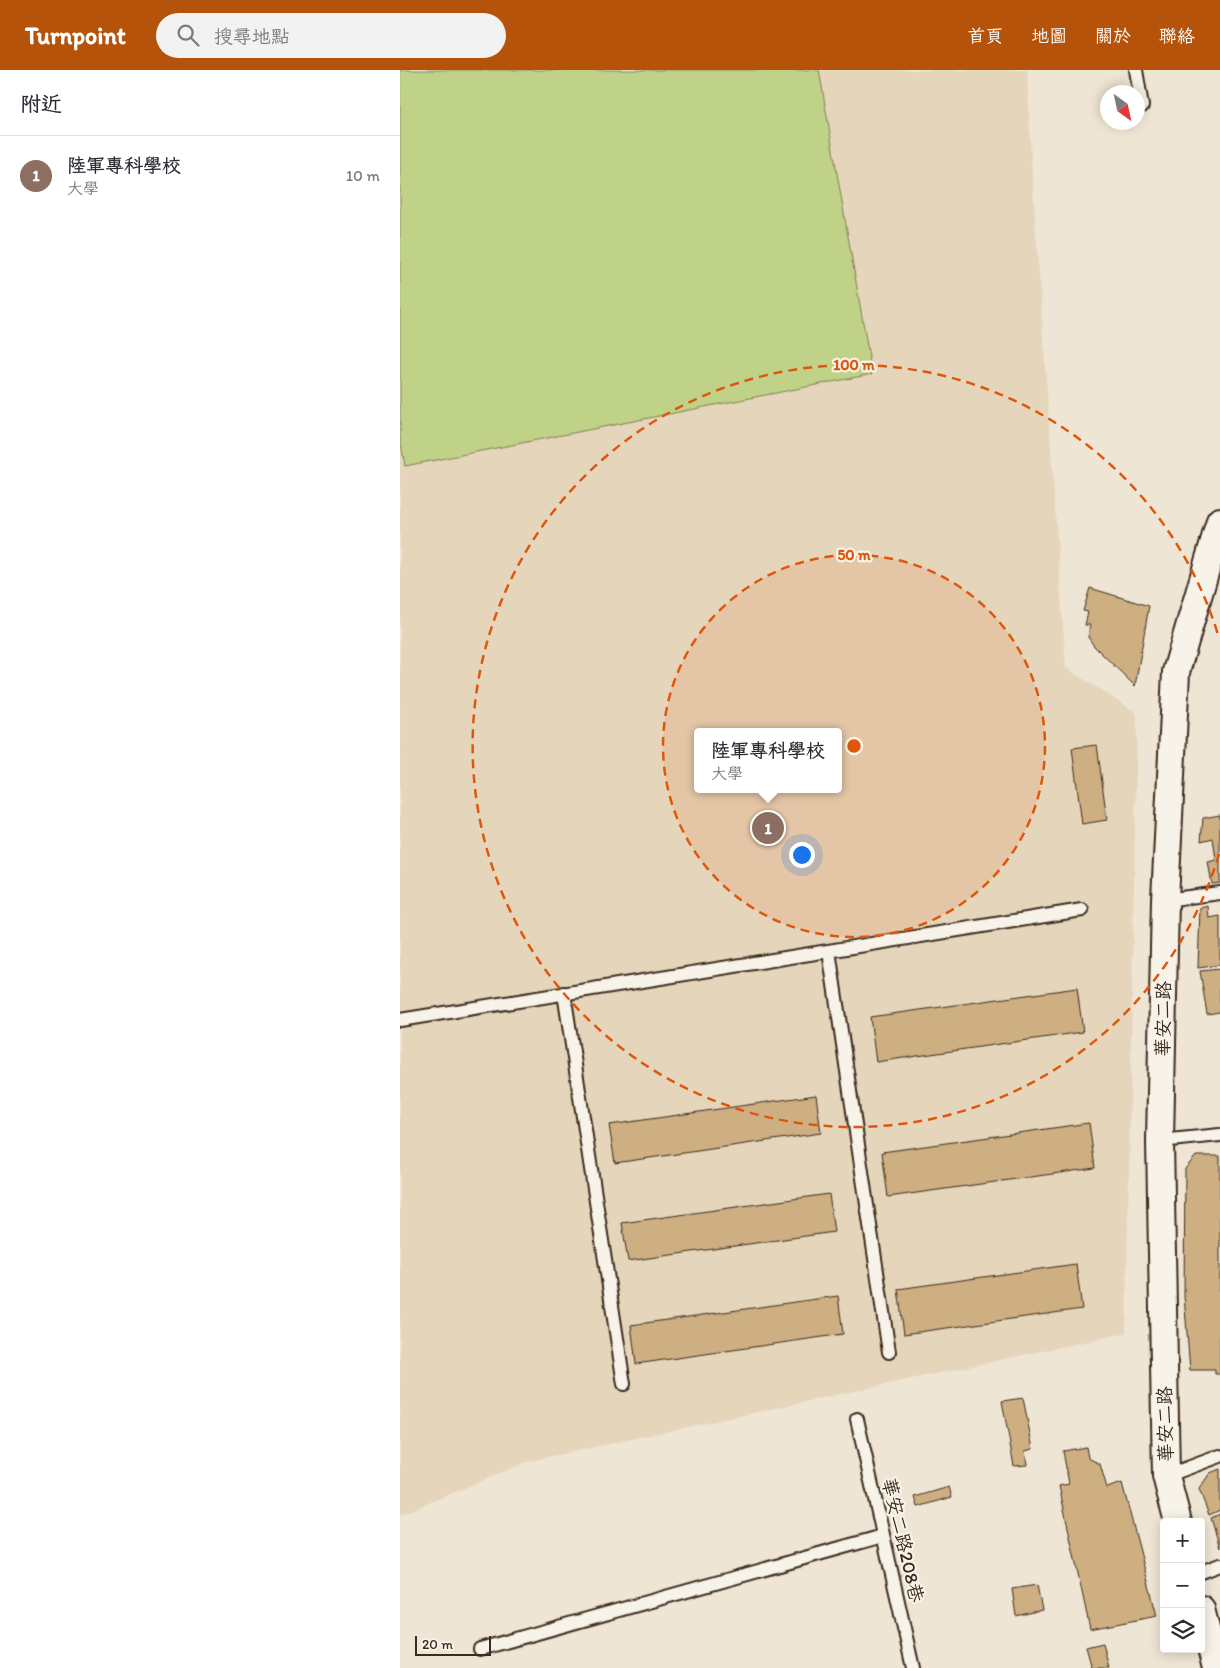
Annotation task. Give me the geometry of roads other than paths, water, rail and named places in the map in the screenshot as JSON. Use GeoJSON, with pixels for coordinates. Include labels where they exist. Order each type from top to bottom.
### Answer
{"type":"FeatureCollection","features":[{"type":"Feature","properties":{"kind":"street","name":"華安二路"},"geometry":{"type":"LineString","coordinates":[[1177,1518],[1166,1476],[1160,1141],[1165,900],[1176,672],[1220,521]]}},
{"type":"Feature","properties":{"kind":"street"},"geometry":{"type":"LineString","coordinates":[[1205,1625],[1216,1668]]}},
{"type":"Feature","properties":{"kind":"lane"},"geometry":{"type":"LineString","coordinates":[[1136,70],[1138,85]]}},
{"type":"Feature","properties":{"kind":"lane"},"geometry":{"type":"LineString","coordinates":[[1165,900],[1220,893]]}},
{"type":"Feature","properties":{"kind":"lane"},"geometry":{"type":"LineString","coordinates":[[400,1020],[1082,910]]}},
{"type":"Feature","properties":{"kind":"lane"},"geometry":{"type":"LineString","coordinates":[[829,950],[889,1352]]}},
{"type":"Feature","properties":{"kind":"lane"},"geometry":{"type":"LineString","coordinates":[[564,993],[624,1384]]}},
{"type":"Feature","properties":{"kind":"lane"},"geometry":{"type":"LineString","coordinates":[[1160,1141],[1220,1135]]}},
{"type":"Feature","properties":{"kind":"lane","name":"華安二路208巷"},"geometry":{"type":"LineString","coordinates":[[857,1419],[913,1668]]}},
{"type":"Feature","properties":{"kind":"lane"},"geometry":{"type":"LineString","coordinates":[[1166,1476],[1220,1456]]}},
{"type":"Feature","properties":{"kind":"lane"},"geometry":{"type":"LineString","coordinates":[[480,1649],[883,1536]]}},
{"type":"Feature","properties":{"kind":"lane"},"geometry":{"type":"LineString","coordinates":[[1205,1571],[1220,1566]]}},
{"type":"Feature","properties":{"kind":"place","name":"陸軍專科學校"},"geometry":{"type":"Point","coordinates":[768,828]}}]}
